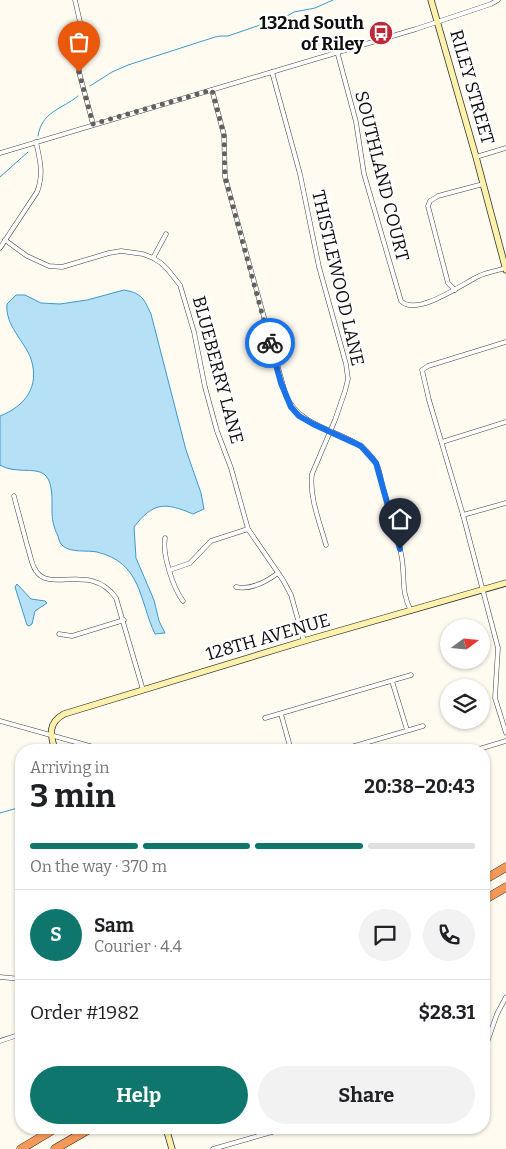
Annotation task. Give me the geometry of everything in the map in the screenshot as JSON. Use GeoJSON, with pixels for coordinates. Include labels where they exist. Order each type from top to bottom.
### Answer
{"type":"FeatureCollection","features":[{"type":"Feature","properties":{"kind":"highway"},"geometry":{"type":"LineString","coordinates":[[490,876],[506,867]]}},
{"type":"Feature","properties":{"kind":"highway"},"geometry":{"type":"LineString","coordinates":[[490,896],[506,887]]}},
{"type":"Feature","properties":{"kind":"highway"},"geometry":{"type":"LineString","coordinates":[[21,1149],[30,1146],[47,1134]]}},
{"type":"Feature","properties":{"kind":"highway"},"geometry":{"type":"LineString","coordinates":[[54,1149],[80,1134]]}},
{"type":"Feature","properties":{"kind":"street"},"geometry":{"type":"LineString","coordinates":[[75,0],[80,22],[79,72],[93,124]]}},
{"type":"Feature","properties":{"kind":"street","name":"RILEY STREET"},"geometry":{"type":"LineString","coordinates":[[431,0],[506,269]]}},
{"type":"Feature","properties":{"kind":"street"},"geometry":{"type":"LineString","coordinates":[[0,152],[438,22],[498,0]]}},
{"type":"Feature","properties":{"kind":"street","name":"SOUTHLAND COURT"},"geometry":{"type":"LineString","coordinates":[[337,51],[356,122],[364,174],[401,301],[405,306],[412,306],[448,295],[455,290]]}},
{"type":"Feature","properties":{"kind":"street","name":"THISTLEWOOD LANE"},"geometry":{"type":"LineString","coordinates":[[272,72],[300,174],[319,267],[346,364],[348,379],[335,420],[312,474],[311,481],[313,497],[326,545]]}},
{"type":"Feature","properties":{"kind":"street"},"geometry":{"type":"LineString","coordinates":[[212,90],[224,135],[225,177],[281,383],[291,407],[299,416],[361,446],[376,463],[400,549],[404,594],[411,611]]}},
{"type":"Feature","properties":{"kind":"street"},"geometry":{"type":"LineString","coordinates":[[0,248],[16,221],[37,192],[40,184],[41,175],[36,142]]}},
{"type":"Feature","properties":{"kind":"street"},"geometry":{"type":"LineString","coordinates":[[476,157],[506,148]]}},
{"type":"Feature","properties":{"kind":"street"},"geometry":{"type":"LineString","coordinates":[[483,184],[438,196],[430,201],[428,206],[448,283],[455,290],[482,275],[506,269]]}},
{"type":"Feature","properties":{"kind":"street"},"geometry":{"type":"LineString","coordinates":[[153,258],[166,234]]}},
{"type":"Feature","properties":{"kind":"street","name":"BLUEBERRY LANE"},"geometry":{"type":"LineString","coordinates":[[5,240],[27,256],[49,266],[62,267],[122,251],[143,254],[153,258],[168,270],[183,291],[199,350],[205,388],[217,431],[231,468],[248,529],[291,595],[304,642]]}},
{"type":"Feature","properties":{"kind":"street"},"geometry":{"type":"LineString","coordinates":[[506,342],[428,366],[422,370],[498,648],[495,698],[506,733]]}},
{"type":"Feature","properties":{"kind":"street"},"geometry":{"type":"LineString","coordinates":[[442,442],[506,422]]}},
{"type":"Feature","properties":{"kind":"street"},"geometry":{"type":"LineString","coordinates":[[14,496],[31,559],[40,575],[48,580],[87,579],[109,589],[116,598],[143,690]]}},
{"type":"Feature","properties":{"kind":"street"},"geometry":{"type":"LineString","coordinates":[[463,515],[506,503]]}},
{"type":"Feature","properties":{"kind":"street"},"geometry":{"type":"LineString","coordinates":[[170,570],[190,563],[211,541],[248,529]]}},
{"type":"Feature","properties":{"kind":"street"},"geometry":{"type":"LineString","coordinates":[[165,538],[163,547],[176,592],[183,601]]}},
{"type":"Feature","properties":{"kind":"street"},"geometry":{"type":"LineString","coordinates":[[236,587],[248,588],[266,582],[278,573]]}},
{"type":"Feature","properties":{"kind":"street","name":"128TH AVENUE"},"geometry":{"type":"LineString","coordinates":[[50,734],[54,722],[64,714],[506,584]]}},
{"type":"Feature","properties":{"kind":"street"},"geometry":{"type":"LineString","coordinates":[[59,634],[72,636],[124,620]]}},
{"type":"Feature","properties":{"kind":"street"},"geometry":{"type":"LineString","coordinates":[[265,718],[411,675]]}},
{"type":"Feature","properties":{"kind":"street"},"geometry":{"type":"LineString","coordinates":[[392,681],[407,730]]}},
{"type":"Feature","properties":{"kind":"street"},"geometry":{"type":"LineString","coordinates":[[281,714],[289,744]]}},
{"type":"Feature","properties":{"kind":"street"},"geometry":{"type":"LineString","coordinates":[[0,721],[84,744]]}},
{"type":"Feature","properties":{"kind":"street"},"geometry":{"type":"LineString","coordinates":[[360,744],[423,726]]}},
{"type":"Feature","properties":{"kind":"street"},"geometry":{"type":"LineString","coordinates":[[50,734],[52,744]]}},
{"type":"Feature","properties":{"kind":"street"},"geometry":{"type":"LineString","coordinates":[[490,746],[506,741]]}},
{"type":"Feature","properties":{"kind":"street"},"geometry":{"type":"LineString","coordinates":[[0,977],[15,978]]}},
{"type":"Feature","properties":{"kind":"street"},"geometry":{"type":"LineString","coordinates":[[490,1034],[506,996]]}},
{"type":"Feature","properties":{"kind":"street"},"geometry":{"type":"LineString","coordinates":[[0,1041],[15,1036]]}},
{"type":"Feature","properties":{"kind":"street"},"geometry":{"type":"LineString","coordinates":[[168,1134],[172,1149]]}},
{"type":"Feature","properties":{"kind":"street"},"geometry":{"type":"LineString","coordinates":[[213,1149],[265,1134]]}},
{"type":"Feature","properties":{"kind":"water"},"geometry":{"type":"Polygon","coordinates":[[[124,290],[139,295],[151,314],[186,450],[201,493],[204,509],[193,514],[175,507],[160,507],[147,513],[134,527],[136,558],[154,600],[159,621],[165,633],[155,634],[137,584],[123,565],[112,557],[97,552],[70,550],[61,544],[53,522],[52,496],[48,478],[40,472],[6,468],[0,465],[0,416],[17,407],[23,401],[32,387],[33,378],[31,359],[12,326],[7,312],[7,304],[16,295],[25,295],[41,303],[60,304],[87,300],[124,290]]]}},
{"type":"Feature","properties":{"kind":"water"},"geometry":{"type":"Polygon","coordinates":[[[17,584],[31,599],[47,603],[35,611],[32,624],[29,626],[27,625],[15,587],[17,584]]]}},
{"type":"Feature","properties":{"kind":"waterway"},"geometry":{"type":"LineString","coordinates":[[90,86],[112,72],[128,65],[215,37],[228,36],[263,24],[268,20],[315,8],[333,0]]}},
{"type":"Feature","properties":{"kind":"waterway"},"geometry":{"type":"LineString","coordinates":[[38,136],[40,128],[48,116],[78,96]]}},
{"type":"Feature","properties":{"kind":"waterway"},"geometry":{"type":"LineString","coordinates":[[0,177],[28,152]]}},
{"type":"Feature","properties":{"kind":"waterway"},"geometry":{"type":"LineString","coordinates":[[0,813],[15,809]]}},
{"type":"Feature","properties":{"kind":"way so far"},"geometry":{"type":"LineString","coordinates":[[79,72],[93,124],[212,90],[224,135],[225,177],[270,343]]}},
{"type":"Feature","properties":{"kind":"place","name":"132nd South of Riley"},"geometry":{"type":"Point","coordinates":[381,33]}},
{"type":"Feature","properties":{"kind":"route"},"geometry":{"type":"LineString","coordinates":[[270,343],[281,383],[291,407],[299,416],[313,424],[361,446],[376,463],[400,549]]}}]}
